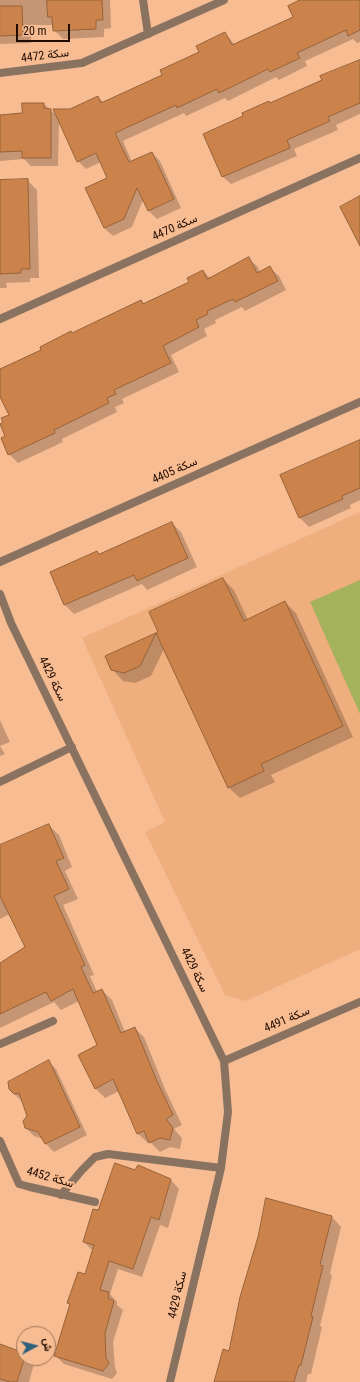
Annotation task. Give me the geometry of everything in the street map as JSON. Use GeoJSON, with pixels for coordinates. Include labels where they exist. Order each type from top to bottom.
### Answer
{"type":"FeatureCollection","features":[{"type":"Feature","properties":{"kind":"street"},"geometry":{"type":"LineString","coordinates":[[143,0],[148,34]]}},
{"type":"Feature","properties":{"kind":"street","name":"سكة 4472"},"geometry":{"type":"LineString","coordinates":[[0,73],[82,63],[224,0]]}},
{"type":"Feature","properties":{"kind":"street","name":"سكة 4470"},"geometry":{"type":"LineString","coordinates":[[0,320],[360,158]]}},
{"type":"Feature","properties":{"kind":"street","name":"سكة 4405"},"geometry":{"type":"LineString","coordinates":[[0,562],[360,402]]}},
{"type":"Feature","properties":{"kind":"street","name":"سكة 4429"},"geometry":{"type":"LineString","coordinates":[[0,594],[12,623],[224,1061],[228,1112],[221,1168],[170,1382]]}},
{"type":"Feature","properties":{"kind":"street"},"geometry":{"type":"LineString","coordinates":[[0,782],[72,747]]}},
{"type":"Feature","properties":{"kind":"street","name":"سكة 4491"},"geometry":{"type":"LineString","coordinates":[[224,1061],[360,1002]]}},
{"type":"Feature","properties":{"kind":"street"},"geometry":{"type":"LineString","coordinates":[[0,1044],[53,1021]]}},
{"type":"Feature","properties":{"kind":"street","name":"سكة 4452"},"geometry":{"type":"LineString","coordinates":[[0,1141],[19,1184],[95,1202]]}},
{"type":"Feature","properties":{"kind":"street"},"geometry":{"type":"LineString","coordinates":[[61,1195],[95,1157],[108,1154],[221,1168]]}},
{"type":"Feature","properties":{"kind":"shaded area"},"geometry":{"type":"Polygon","coordinates":[[[360,512],[360,949],[246,1001],[225,995],[145,832],[165,822],[82,638],[360,512]]]}},
{"type":"Feature","properties":{"kind":"green space"},"geometry":{"type":"Polygon","coordinates":[[[360,580],[360,714],[310,602],[360,580]]]}},
{"type":"Feature","properties":{"kind":"building"},"geometry":{"type":"Polygon","coordinates":[[[47,0],[102,0],[103,20],[96,20],[96,29],[53,31],[52,17],[48,17],[47,0]]]}},
{"type":"Feature","properties":{"kind":"building"},"geometry":{"type":"Polygon","coordinates":[[[300,0],[360,0],[360,30],[348,36],[346,30],[297,53],[300,58],[270,72],[268,69],[219,93],[217,89],[177,108],[176,105],[115,133],[129,162],[152,152],[174,199],[148,211],[137,188],[124,219],[104,228],[85,188],[107,178],[96,153],[77,162],[53,109],[70,109],[98,96],[101,103],[162,75],[160,70],[199,52],[196,46],[225,32],[232,45],[293,17],[288,6],[300,0]]]}},
{"type":"Feature","properties":{"kind":"building"},"geometry":{"type":"Polygon","coordinates":[[[0,6],[22,6],[23,35],[0,36],[0,6]]]}},
{"type":"Feature","properties":{"kind":"building"},"geometry":{"type":"Polygon","coordinates":[[[360,60],[360,103],[328,117],[330,121],[287,140],[290,148],[222,177],[203,134],[243,116],[242,113],[269,101],[270,103],[322,80],[320,76],[360,60]]]}},
{"type":"Feature","properties":{"kind":"building"},"geometry":{"type":"Polygon","coordinates":[[[22,103],[44,103],[44,108],[51,109],[51,158],[22,158],[22,151],[0,152],[0,115],[22,113],[22,103]]]}},
{"type":"Feature","properties":{"kind":"building"},"geometry":{"type":"Polygon","coordinates":[[[28,179],[30,269],[21,269],[21,273],[0,274],[0,180],[28,179]]]}},
{"type":"Feature","properties":{"kind":"building"},"geometry":{"type":"Polygon","coordinates":[[[360,196],[360,246],[340,207],[360,196]]]}},
{"type":"Feature","properties":{"kind":"building"},"geometry":{"type":"Polygon","coordinates":[[[249,257],[257,273],[270,266],[278,281],[235,302],[233,299],[207,311],[208,314],[196,320],[199,327],[163,346],[171,363],[114,390],[116,394],[107,398],[109,403],[54,430],[55,433],[8,455],[1,438],[5,436],[0,424],[3,422],[1,418],[9,415],[0,397],[0,369],[41,350],[40,347],[71,331],[72,333],[141,300],[143,304],[189,282],[187,278],[203,270],[207,279],[249,257]]]}},
{"type":"Feature","properties":{"kind":"building"},"geometry":{"type":"Polygon","coordinates":[[[360,440],[360,488],[342,496],[343,499],[299,518],[280,475],[360,440]]]}},
{"type":"Feature","properties":{"kind":"building"},"geometry":{"type":"Polygon","coordinates":[[[172,522],[188,558],[137,581],[134,575],[64,605],[50,572],[97,551],[99,554],[172,522]]]}},
{"type":"Feature","properties":{"kind":"building"},"geometry":{"type":"Polygon","coordinates":[[[223,578],[244,621],[285,601],[343,726],[261,764],[264,771],[228,788],[156,633],[140,666],[124,673],[111,670],[105,656],[158,632],[149,612],[223,578]]]}},
{"type":"Feature","properties":{"kind":"building"},"geometry":{"type":"Polygon","coordinates":[[[49,824],[64,858],[56,861],[69,889],[54,896],[85,965],[81,967],[93,993],[102,989],[121,1033],[135,1027],[156,1079],[173,1115],[166,1119],[173,1128],[170,1140],[160,1138],[149,1143],[144,1131],[137,1134],[113,1079],[95,1089],[78,1055],[97,1045],[73,989],[51,1001],[46,992],[0,1014],[0,963],[25,947],[0,896],[0,845],[49,824]]]}},
{"type":"Feature","properties":{"kind":"building"},"geometry":{"type":"Polygon","coordinates":[[[49,1060],[80,1127],[45,1144],[38,1132],[25,1128],[23,1121],[27,1116],[19,1093],[14,1094],[9,1089],[8,1082],[49,1060]]]}},
{"type":"Feature","properties":{"kind":"building"},"geometry":{"type":"Polygon","coordinates":[[[115,1163],[135,1170],[138,1165],[171,1179],[159,1220],[151,1217],[133,1269],[109,1261],[100,1290],[109,1292],[108,1298],[114,1301],[105,1333],[106,1358],[109,1363],[103,1371],[56,1357],[56,1350],[70,1304],[67,1303],[78,1272],[85,1274],[94,1245],[83,1242],[93,1209],[98,1210],[115,1163]]]}},
{"type":"Feature","properties":{"kind":"building"},"geometry":{"type":"Polygon","coordinates":[[[266,1198],[332,1216],[320,1265],[323,1266],[311,1316],[313,1317],[301,1365],[299,1365],[294,1382],[214,1382],[223,1349],[229,1351],[240,1297],[258,1237],[266,1198]]]}},
{"type":"Feature","properties":{"kind":"building"},"geometry":{"type":"Polygon","coordinates":[[[0,1344],[16,1350],[16,1366],[22,1366],[17,1382],[10,1382],[0,1379],[0,1344]]]}}]}
